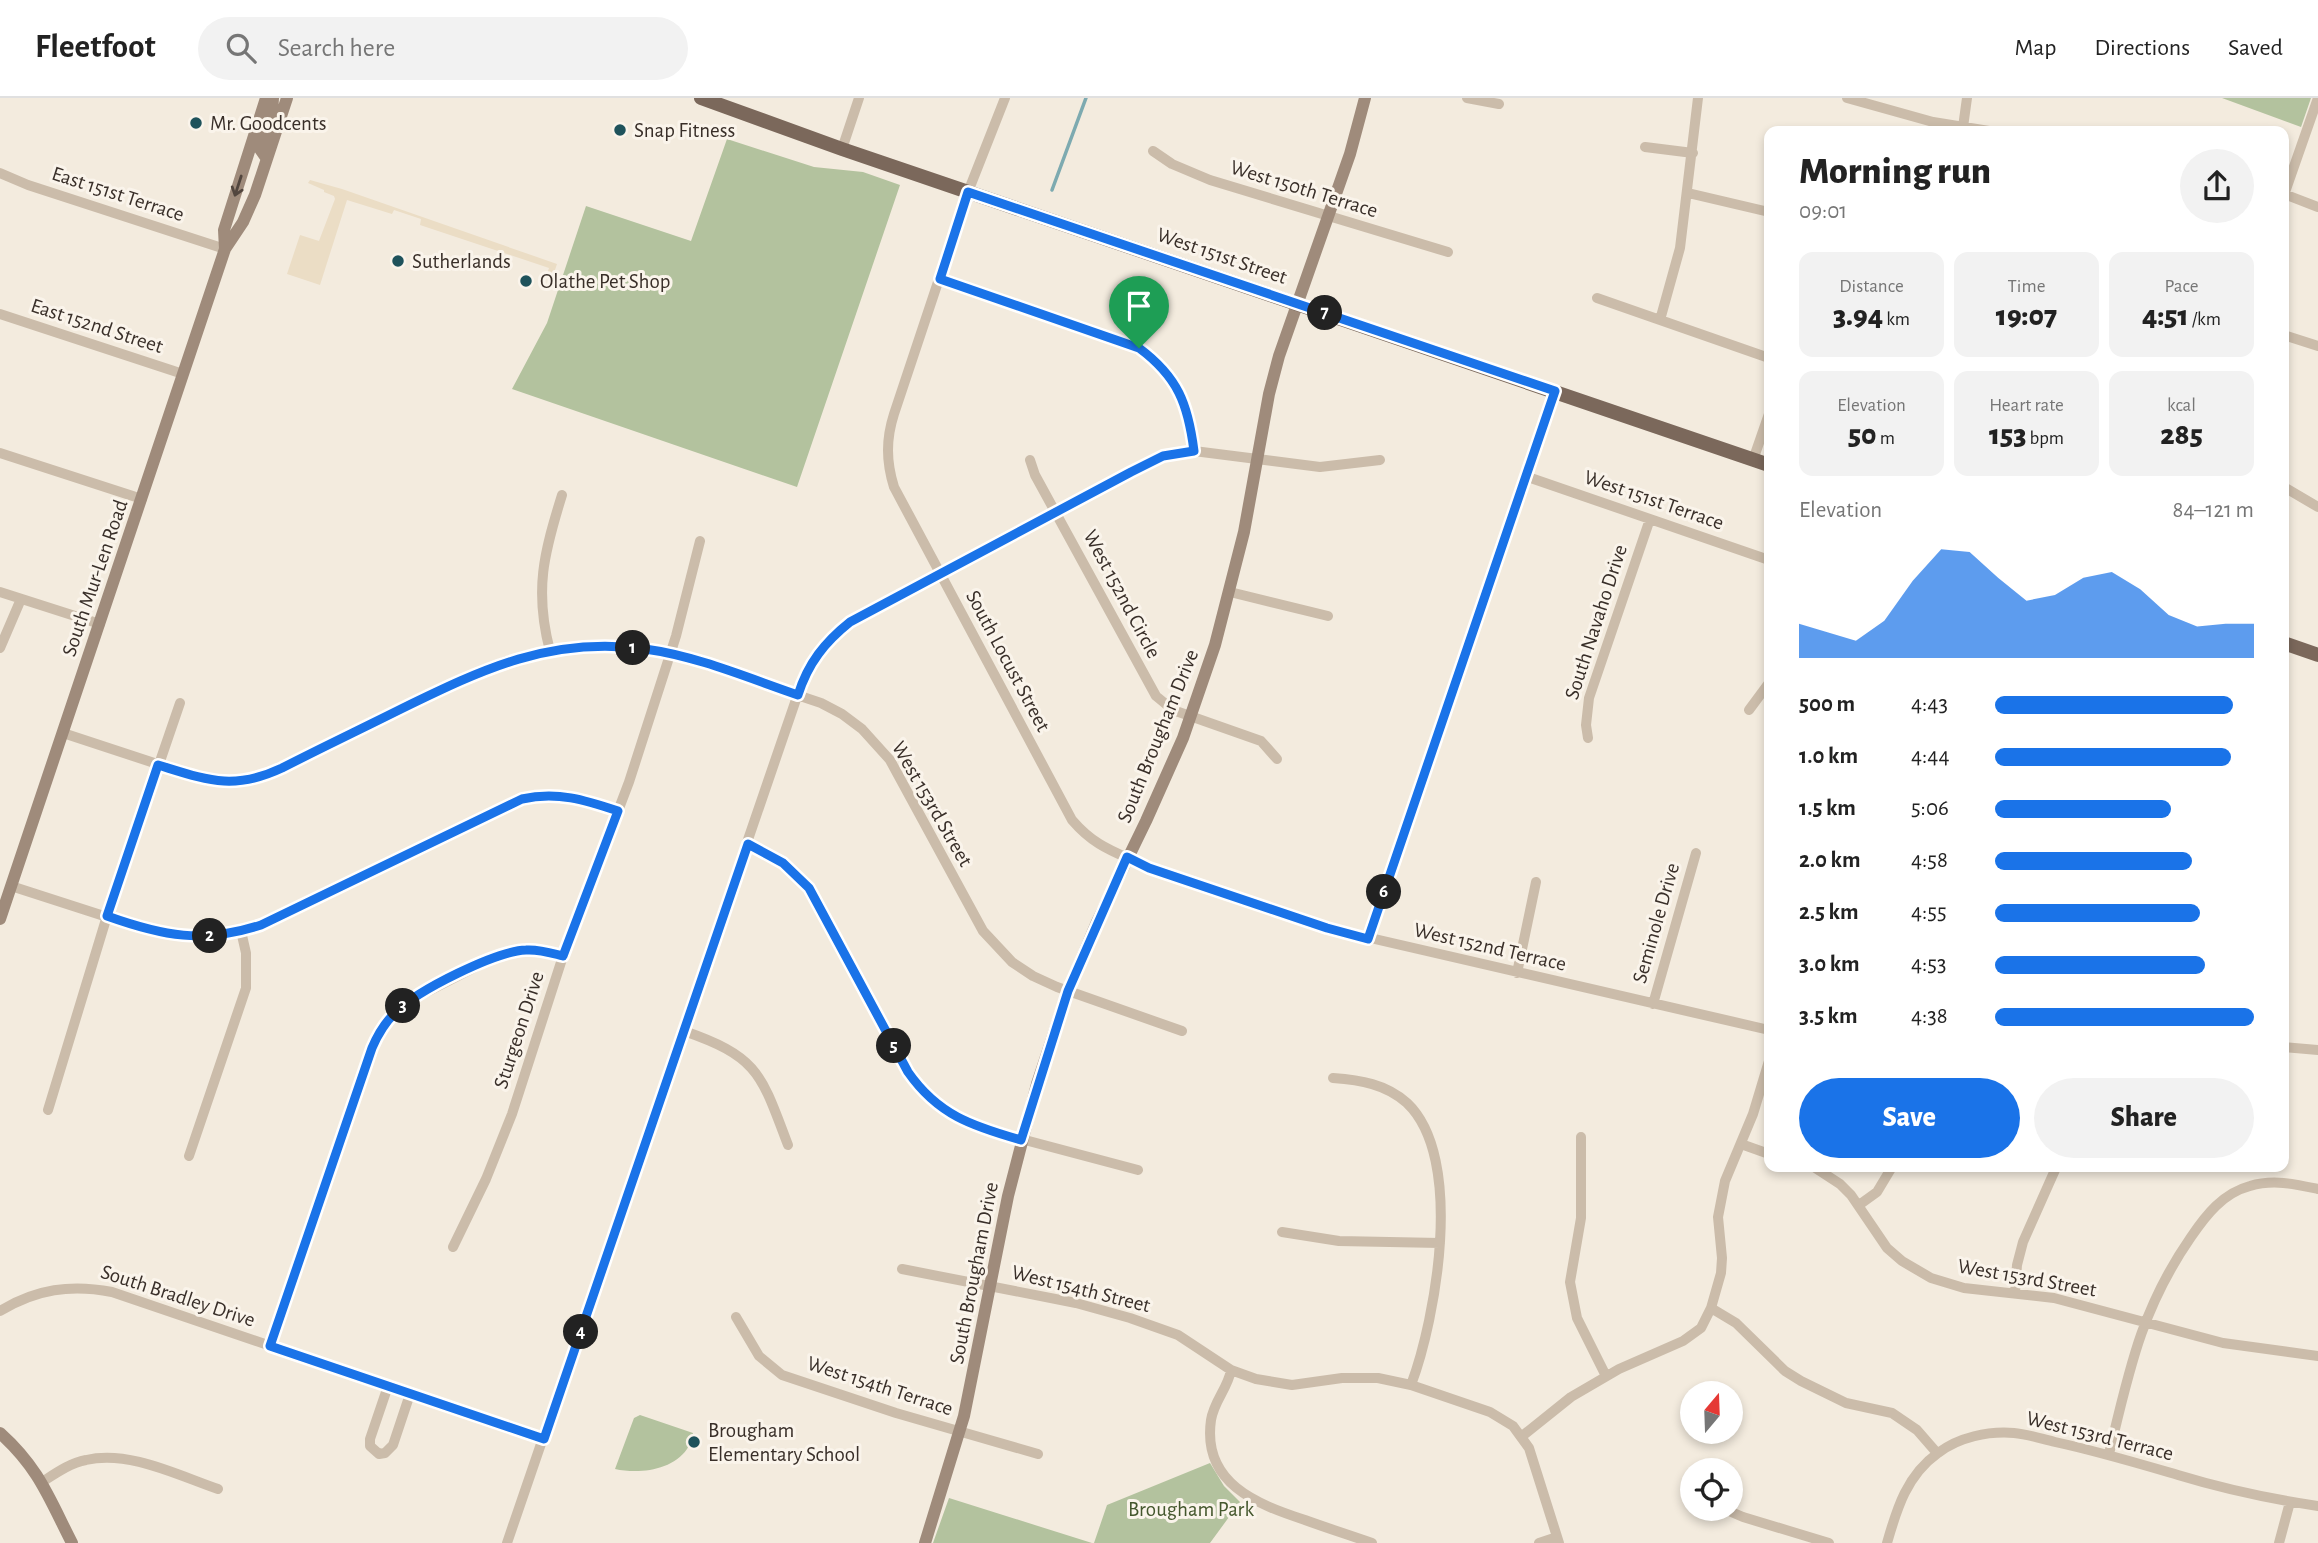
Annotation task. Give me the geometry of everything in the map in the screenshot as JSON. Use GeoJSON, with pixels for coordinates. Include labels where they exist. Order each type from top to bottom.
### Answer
{"type":"FeatureCollection","features":[{"type":"Feature","properties":{"kind":"main road","name":"West 151st Street"},"geometry":{"type":"LineString","coordinates":[[701,98],[842,149],[1764,463]]}},
{"type":"Feature","properties":{"kind":"main road"},"geometry":{"type":"LineString","coordinates":[[2289,645],[2318,655]]}},
{"type":"Feature","properties":{"kind":"street","name":"South Mur-Len Road"},"geometry":{"type":"LineString","coordinates":[[225,249],[224,230],[266,98]]}},
{"type":"Feature","properties":{"kind":"street"},"geometry":{"type":"LineString","coordinates":[[267,159],[260,149],[272,113],[273,98]]}},
{"type":"Feature","properties":{"kind":"street","name":"South Mur-Len Road"},"geometry":{"type":"LineString","coordinates":[[0,919],[225,249],[243,222],[256,195],[287,98]]}},
{"type":"Feature","properties":{"kind":"street"},"geometry":{"type":"LineString","coordinates":[[842,149],[859,98]]}},
{"type":"Feature","properties":{"kind":"street","name":"South Locust Street"},"geometry":{"type":"LineString","coordinates":[[1004,98],[968,192],[894,414],[887,444],[888,468],[894,487],[1072,820],[1105,849],[1127,857]]}},
{"type":"Feature","properties":{"kind":"street","name":"South Brougham Drive"},"geometry":{"type":"LineString","coordinates":[[925,1543],[960,1431],[1021,1140],[1068,991],[1163,783],[1191,715],[1215,645],[1230,592],[1279,356],[1350,154],[1365,98]]}},
{"type":"Feature","properties":{"kind":"street"},"geometry":{"type":"LineString","coordinates":[[1467,98],[1499,104]]}},
{"type":"Feature","properties":{"kind":"street"},"geometry":{"type":"LineString","coordinates":[[1660,320],[1680,248],[1698,98]]}},
{"type":"Feature","properties":{"kind":"street"},"geometry":{"type":"LineString","coordinates":[[1847,98],[1957,126]]}},
{"type":"Feature","properties":{"kind":"street"},"geometry":{"type":"LineString","coordinates":[[1963,126],[1967,98]]}},
{"type":"Feature","properties":{"kind":"street"},"geometry":{"type":"LineString","coordinates":[[2289,181],[2318,98]]}},
{"type":"Feature","properties":{"kind":"street"},"geometry":{"type":"LineString","coordinates":[[1644,147],[1693,153]]}},
{"type":"Feature","properties":{"kind":"street","name":"West 150th Terrace"},"geometry":{"type":"LineString","coordinates":[[1153,151],[1196,175],[1448,252]]}},
{"type":"Feature","properties":{"kind":"street","name":"East 151st Terrace"},"geometry":{"type":"LineString","coordinates":[[0,173],[28,185],[225,249]]}},
{"type":"Feature","properties":{"kind":"street"},"geometry":{"type":"LineString","coordinates":[[1688,193],[1764,211]]}},
{"type":"Feature","properties":{"kind":"street"},"geometry":{"type":"LineString","coordinates":[[2289,197],[2318,207]]}},
{"type":"Feature","properties":{"kind":"street"},"geometry":{"type":"LineString","coordinates":[[940,279],[1139,348],[1164,369],[1180,393],[1190,424],[1194,451]]}},
{"type":"Feature","properties":{"kind":"street"},"geometry":{"type":"LineString","coordinates":[[1597,298],[1764,356]]}},
{"type":"Feature","properties":{"kind":"street","name":"East 152nd Street"},"geometry":{"type":"LineString","coordinates":[[0,314],[183,374]]}},
{"type":"Feature","properties":{"kind":"street"},"geometry":{"type":"LineString","coordinates":[[2289,337],[2318,346]]}},
{"type":"Feature","properties":{"kind":"street"},"geometry":{"type":"LineString","coordinates":[[1368,939],[1555,391]]}},
{"type":"Feature","properties":{"kind":"street"},"geometry":{"type":"LineString","coordinates":[[1753,460],[1764,428]]}},
{"type":"Feature","properties":{"kind":"street"},"geometry":{"type":"LineString","coordinates":[[507,1543],[798,695],[810,665],[834,634],[850,622],[1163,456],[1194,451],[1320,467],[1380,460]]}},
{"type":"Feature","properties":{"kind":"street"},"geometry":{"type":"LineString","coordinates":[[0,453],[142,499]]}},
{"type":"Feature","properties":{"kind":"street","name":"West 152nd Circle"},"geometry":{"type":"LineString","coordinates":[[1030,460],[1156,696],[1173,710],[1261,741],[1277,759]]}},
{"type":"Feature","properties":{"kind":"street","name":"West 151st Terrace"},"geometry":{"type":"LineString","coordinates":[[1525,476],[1764,558]]}},
{"type":"Feature","properties":{"kind":"street"},"geometry":{"type":"LineString","coordinates":[[2289,490],[2318,507]]}},
{"type":"Feature","properties":{"kind":"street"},"geometry":{"type":"LineString","coordinates":[[550,650],[543,620],[541,584],[546,548],[562,495]]}},
{"type":"Feature","properties":{"kind":"street","name":"South Navaho Drive"},"geometry":{"type":"LineString","coordinates":[[1588,738],[1586,725],[1589,698],[1650,519]]}},
{"type":"Feature","properties":{"kind":"street","name":"Sturgeon Drive"},"geometry":{"type":"LineString","coordinates":[[453,1247],[512,1114],[563,956],[618,811],[670,653],[701,541]]}},
{"type":"Feature","properties":{"kind":"street"},"geometry":{"type":"LineString","coordinates":[[0,592],[100,624]]}},
{"type":"Feature","properties":{"kind":"street"},"geometry":{"type":"LineString","coordinates":[[1230,592],[1328,616]]}},
{"type":"Feature","properties":{"kind":"street"},"geometry":{"type":"LineString","coordinates":[[0,648],[21,599]]}},
{"type":"Feature","properties":{"kind":"street","name":"West 153rd Street"},"geometry":{"type":"LineString","coordinates":[[63,733],[218,782],[236,782],[271,774],[472,675],[507,661],[550,650],[604,646],[670,653],[798,695],[842,714],[879,746],[897,772],[983,931],[1012,962],[1033,976],[1068,991],[1182,1031]]}},
{"type":"Feature","properties":{"kind":"street"},"geometry":{"type":"LineString","coordinates":[[1749,709],[1764,690]]}},
{"type":"Feature","properties":{"kind":"street"},"geometry":{"type":"LineString","coordinates":[[48,1110],[107,916],[180,703]]}},
{"type":"Feature","properties":{"kind":"street"},"geometry":{"type":"LineString","coordinates":[[11,886],[141,928],[178,936],[202,937],[261,925],[522,799],[538,795],[572,796],[618,811]]}},
{"type":"Feature","properties":{"kind":"street"},"geometry":{"type":"LineString","coordinates":[[748,844],[783,863],[809,888],[901,1060],[922,1091],[960,1119],[1021,1140],[1138,1170]]}},
{"type":"Feature","properties":{"kind":"street","name":"Seminole Drive"},"geometry":{"type":"LineString","coordinates":[[1653,1003],[1696,853]]}},
{"type":"Feature","properties":{"kind":"street","name":"West 152nd Terrace"},"geometry":{"type":"LineString","coordinates":[[1127,857],[1162,873],[1327,928],[1764,1029]]}},
{"type":"Feature","properties":{"kind":"street"},"geometry":{"type":"LineString","coordinates":[[1517,973],[1536,882]]}},
{"type":"Feature","properties":{"kind":"street"},"geometry":{"type":"LineString","coordinates":[[189,1156],[246,988],[246,953],[241,931]]}},
{"type":"Feature","properties":{"kind":"street"},"geometry":{"type":"LineString","coordinates":[[270,1346],[372,1048],[389,1020],[416,996],[497,956],[532,950],[563,956]]}},
{"type":"Feature","properties":{"kind":"street"},"geometry":{"type":"LineString","coordinates":[[684,1031],[724,1046],[740,1056],[753,1069],[768,1094],[788,1144]]}},
{"type":"Feature","properties":{"kind":"street"},"geometry":{"type":"LineString","coordinates":[[2289,1047],[2318,1050]]}},
{"type":"Feature","properties":{"kind":"street"},"geometry":{"type":"LineString","coordinates":[[1332,1078],[1360,1080],[1377,1086],[1407,1104],[1426,1130],[1432,1147],[1441,1221],[1440,1243],[1436,1286],[1426,1340],[1411,1385]]}},
{"type":"Feature","properties":{"kind":"street"},"geometry":{"type":"LineString","coordinates":[[1521,1437],[1560,1405],[1606,1376],[1683,1341],[1701,1328],[1712,1308],[1721,1273],[1718,1217],[1725,1181],[1753,1114],[1764,1078]]}},
{"type":"Feature","properties":{"kind":"street"},"geometry":{"type":"LineString","coordinates":[[1581,1137],[1581,1218],[1570,1282],[1577,1318],[1606,1376]]}},
{"type":"Feature","properties":{"kind":"street"},"geometry":{"type":"LineString","coordinates":[[1741,1144],[1764,1152]]}},
{"type":"Feature","properties":{"kind":"street","name":"West 153rd Street"},"geometry":{"type":"LineString","coordinates":[[1822,1172],[1840,1184],[1859,1205],[1876,1235],[1887,1248],[1917,1272],[1931,1278],[1964,1288],[2064,1300],[2223,1343],[2318,1356]]}},
{"type":"Feature","properties":{"kind":"street"},"geometry":{"type":"LineString","coordinates":[[1859,1205],[1877,1192],[1889,1172]]}},
{"type":"Feature","properties":{"kind":"street"},"geometry":{"type":"LineString","coordinates":[[2015,1293],[2017,1265],[2023,1242],[2054,1172]]}},
{"type":"Feature","properties":{"kind":"street"},"geometry":{"type":"LineString","coordinates":[[2109,1454],[2132,1356],[2144,1322],[2173,1263],[2214,1206],[2247,1186],[2267,1182],[2318,1189]]}},
{"type":"Feature","properties":{"kind":"street"},"geometry":{"type":"LineString","coordinates":[[1282,1232],[1339,1241],[1440,1243]]}},
{"type":"Feature","properties":{"kind":"street","name":"West 154th Street"},"geometry":{"type":"LineString","coordinates":[[902,1269],[1076,1303],[1168,1331],[1191,1342],[1231,1370]]}},
{"type":"Feature","properties":{"kind":"street","name":"South Bradley Drive"},"geometry":{"type":"LineString","coordinates":[[0,1311],[17,1301],[44,1293],[86,1287],[112,1292],[544,1439]]}},
{"type":"Feature","properties":{"kind":"street"},"geometry":{"type":"LineString","coordinates":[[1712,1308],[1736,1323],[1785,1371],[1846,1403],[1892,1413],[1917,1430],[1937,1453],[1913,1478],[1903,1494],[1887,1543]]}},
{"type":"Feature","properties":{"kind":"street","name":"West 154th Terrace"},"geometry":{"type":"LineString","coordinates":[[736,1317],[759,1356],[782,1375],[896,1413],[1038,1454]]}},
{"type":"Feature","properties":{"kind":"street"},"geometry":{"type":"LineString","coordinates":[[1372,1543],[1267,1508],[1246,1496],[1225,1476],[1213,1451],[1211,1421],[1214,1408],[1229,1381],[1231,1370],[1256,1379],[1292,1385],[1360,1377],[1386,1379],[1490,1412],[1513,1426],[1532,1456],[1558,1540],[1539,1543]]}},
{"type":"Feature","properties":{"kind":"street"},"geometry":{"type":"LineString","coordinates":[[388,1386],[370,1438],[370,1446],[379,1454],[385,1453],[393,1445],[410,1394]]}},
{"type":"Feature","properties":{"kind":"street"},"geometry":{"type":"LineString","coordinates":[[0,1433],[33,1468],[72,1543]]}},
{"type":"Feature","properties":{"kind":"street","name":"West 153rd Terrace"},"geometry":{"type":"LineString","coordinates":[[1937,1453],[1972,1437],[2016,1433],[2109,1454],[2222,1488],[2318,1506]]}},
{"type":"Feature","properties":{"kind":"street"},"geometry":{"type":"LineString","coordinates":[[42,1482],[83,1460],[112,1458],[138,1463],[218,1489]]}},
{"type":"Feature","properties":{"kind":"street"},"geometry":{"type":"LineString","coordinates":[[2279,1543],[2290,1502]]}},
{"type":"Feature","properties":{"kind":"street"},"geometry":{"type":"LineString","coordinates":[[1743,1517],[1829,1543]]}},
{"type":"Feature","properties":{"kind":"green space"},"geometry":{"type":"Polygon","coordinates":[[[2222,98],[2311,98],[2301,127],[2222,98]]]}},
{"type":"Feature","properties":{"kind":"green space"},"geometry":{"type":"Polygon","coordinates":[[[727,139],[814,167],[863,172],[900,185],[797,487],[512,389],[547,323],[586,206],[691,241],[727,139]]]}},
{"type":"Feature","properties":{"kind":"green space"},"geometry":{"type":"Polygon","coordinates":[[[640,1415],[693,1433],[689,1446],[681,1456],[664,1466],[644,1471],[615,1469],[634,1418],[640,1415]]]}},
{"type":"Feature","properties":{"kind":"green space","name":"Brougham Park"},"geometry":{"type":"Polygon","coordinates":[[[1210,1463],[1224,1486],[1240,1502],[1210,1543],[1094,1543],[1107,1505],[1210,1463]]]}},
{"type":"Feature","properties":{"kind":"green space","name":"Brougham Park"},"geometry":{"type":"Polygon","coordinates":[[[949,1498],[1092,1543],[933,1543],[949,1498]]]}},
{"type":"Feature","properties":{"kind":"shaded area"},"geometry":{"type":"Polygon","coordinates":[[[310,180],[557,264],[553,276],[547,274],[549,268],[420,225],[421,219],[394,210],[392,214],[347,200],[320,285],[287,274],[300,235],[319,241],[335,199],[324,190],[308,183],[310,180]]]}},
{"type":"Feature","properties":{"kind":"waterway"},"geometry":{"type":"LineString","coordinates":[[1052,190],[1086,98]]}},
{"type":"Feature","properties":{"kind":"place","name":"Mr. Goodcents"},"geometry":{"type":"Point","coordinates":[196,123]}},
{"type":"Feature","properties":{"kind":"place","name":"Snap Fitness"},"geometry":{"type":"Point","coordinates":[620,130]}},
{"type":"Feature","properties":{"kind":"place","name":"Sutherlands"},"geometry":{"type":"Point","coordinates":[398,261]}},
{"type":"Feature","properties":{"kind":"place","name":"Olathe Pet Shop"},"geometry":{"type":"Point","coordinates":[526,281]}},
{"type":"Feature","properties":{"kind":"place","name":"Brougham Elementary School"},"geometry":{"type":"Point","coordinates":[694,1442]}},
{"type":"Feature","properties":{"kind":"route"},"geometry":{"type":"LineString","coordinates":[[968,192],[1555,391],[1368,939],[1327,928],[1149,868],[1127,857],[1068,991],[1021,1140],[960,1119],[922,1091],[888,1037],[809,888],[791,868],[748,844],[544,1439],[270,1346],[372,1048],[383,1028],[396,1011],[416,996],[497,956],[532,950],[563,956],[618,811],[572,796],[538,795],[522,799],[506,804],[261,925],[223,935],[178,936],[141,928],[107,916],[158,765],[218,782],[236,782],[271,774],[472,675],[507,661],[567,648],[604,646],[670,653],[798,695],[810,665],[822,648],[850,622],[1163,456],[1194,451],[1187,410],[1176,384],[1164,369],[1139,348],[940,279],[968,192]]}}]}
